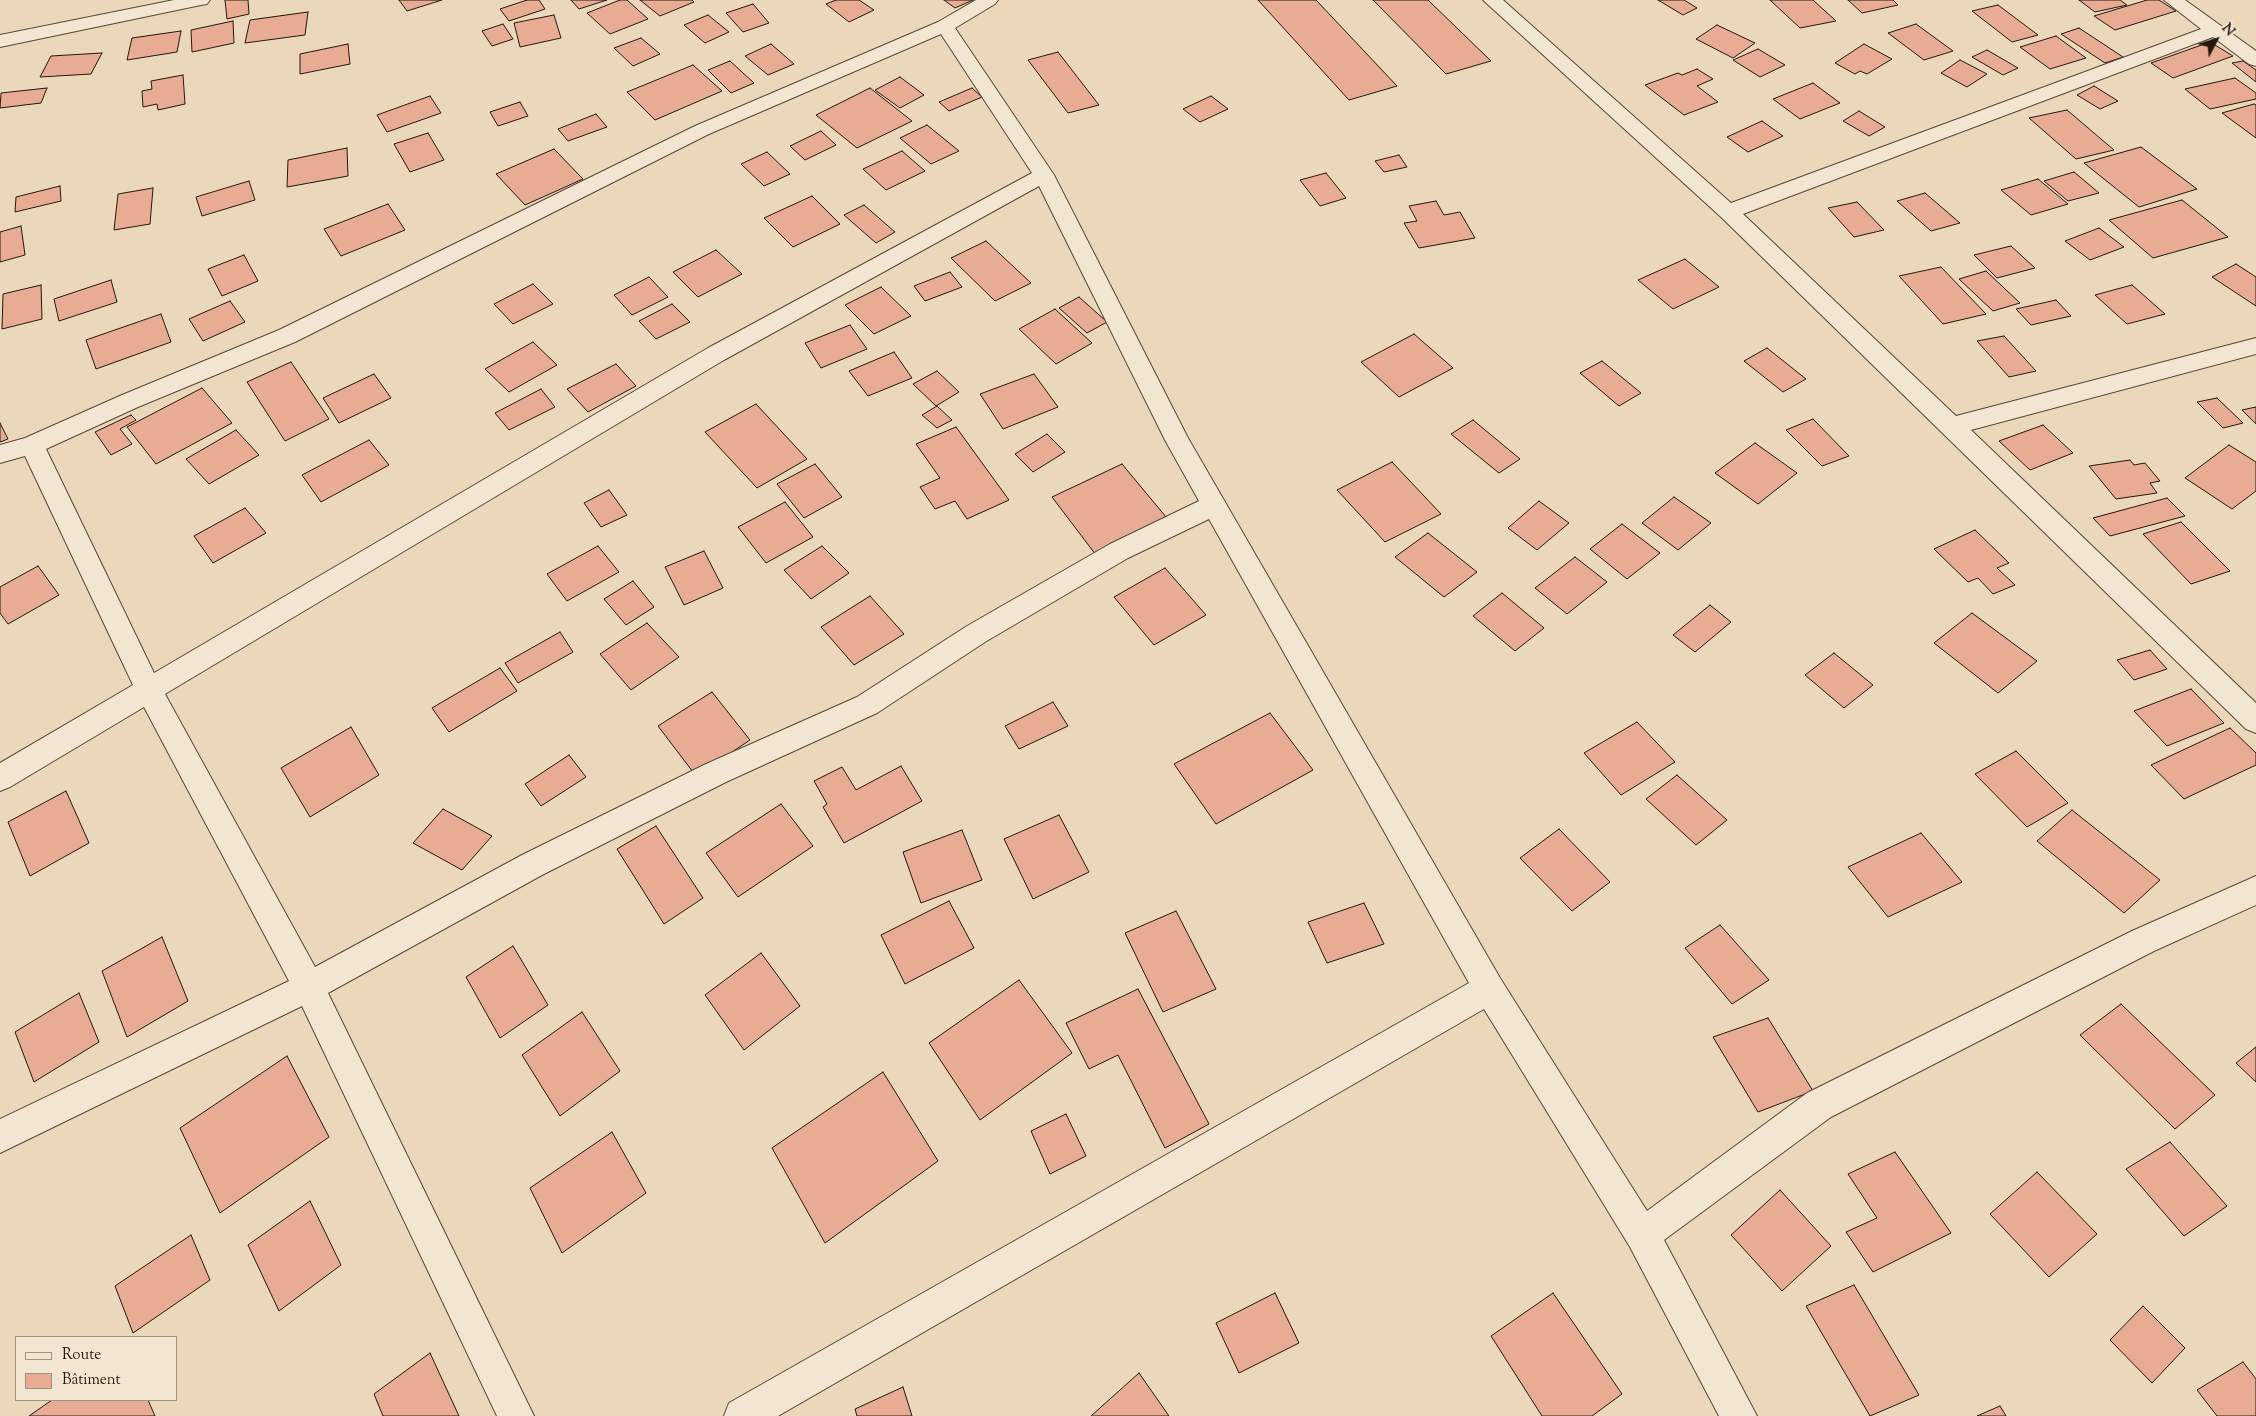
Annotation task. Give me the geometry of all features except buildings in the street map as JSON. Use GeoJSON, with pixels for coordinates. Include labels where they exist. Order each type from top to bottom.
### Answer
{"type":"FeatureCollection","features":[{"type":"Feature","properties":{"kind":"street"},"geometry":{"type":"LineString","coordinates":[[0,41],[201,0]]}},
{"type":"Feature","properties":{"kind":"street"},"geometry":{"type":"LineString","coordinates":[[0,454],[32,445],[130,401],[287,336],[702,130],[945,26],[990,0]]}},
{"type":"Feature","properties":{"kind":"street"},"geometry":{"type":"LineString","coordinates":[[1492,0],[1728,212],[2256,721]]}},
{"type":"Feature","properties":{"kind":"street"},"geometry":{"type":"LineString","coordinates":[[2173,0],[2256,60]]}},
{"type":"Feature","properties":{"kind":"street"},"geometry":{"type":"LineString","coordinates":[[945,26],[1044,174],[1177,440],[1489,989],[1642,1234],[1739,1416]]}},
{"type":"Feature","properties":{"kind":"street"},"geometry":{"type":"LineString","coordinates":[[1728,212],[2215,30]]}},
{"type":"Feature","properties":{"kind":"street"},"geometry":{"type":"LineString","coordinates":[[0,778],[716,354],[1044,174]]}},
{"type":"Feature","properties":{"kind":"street"},"geometry":{"type":"LineString","coordinates":[[1952,426],[2256,346]]}},
{"type":"Feature","properties":{"kind":"street"},"geometry":{"type":"LineString","coordinates":[[32,445],[149,690],[309,987],[516,1416]]}},
{"type":"Feature","properties":{"kind":"street"},"geometry":{"type":"LineString","coordinates":[[0,1136],[309,987],[532,865],[716,773],[867,705],[976,634],[1120,552],[1215,505]]}},
{"type":"Feature","properties":{"kind":"street"},"geometry":{"type":"LineString","coordinates":[[1642,1234],[1819,1105],[2143,941],[2256,890]]}},
{"type":"Feature","properties":{"kind":"street"},"geometry":{"type":"LineString","coordinates":[[745,1415],[1489,989]]}}]}
